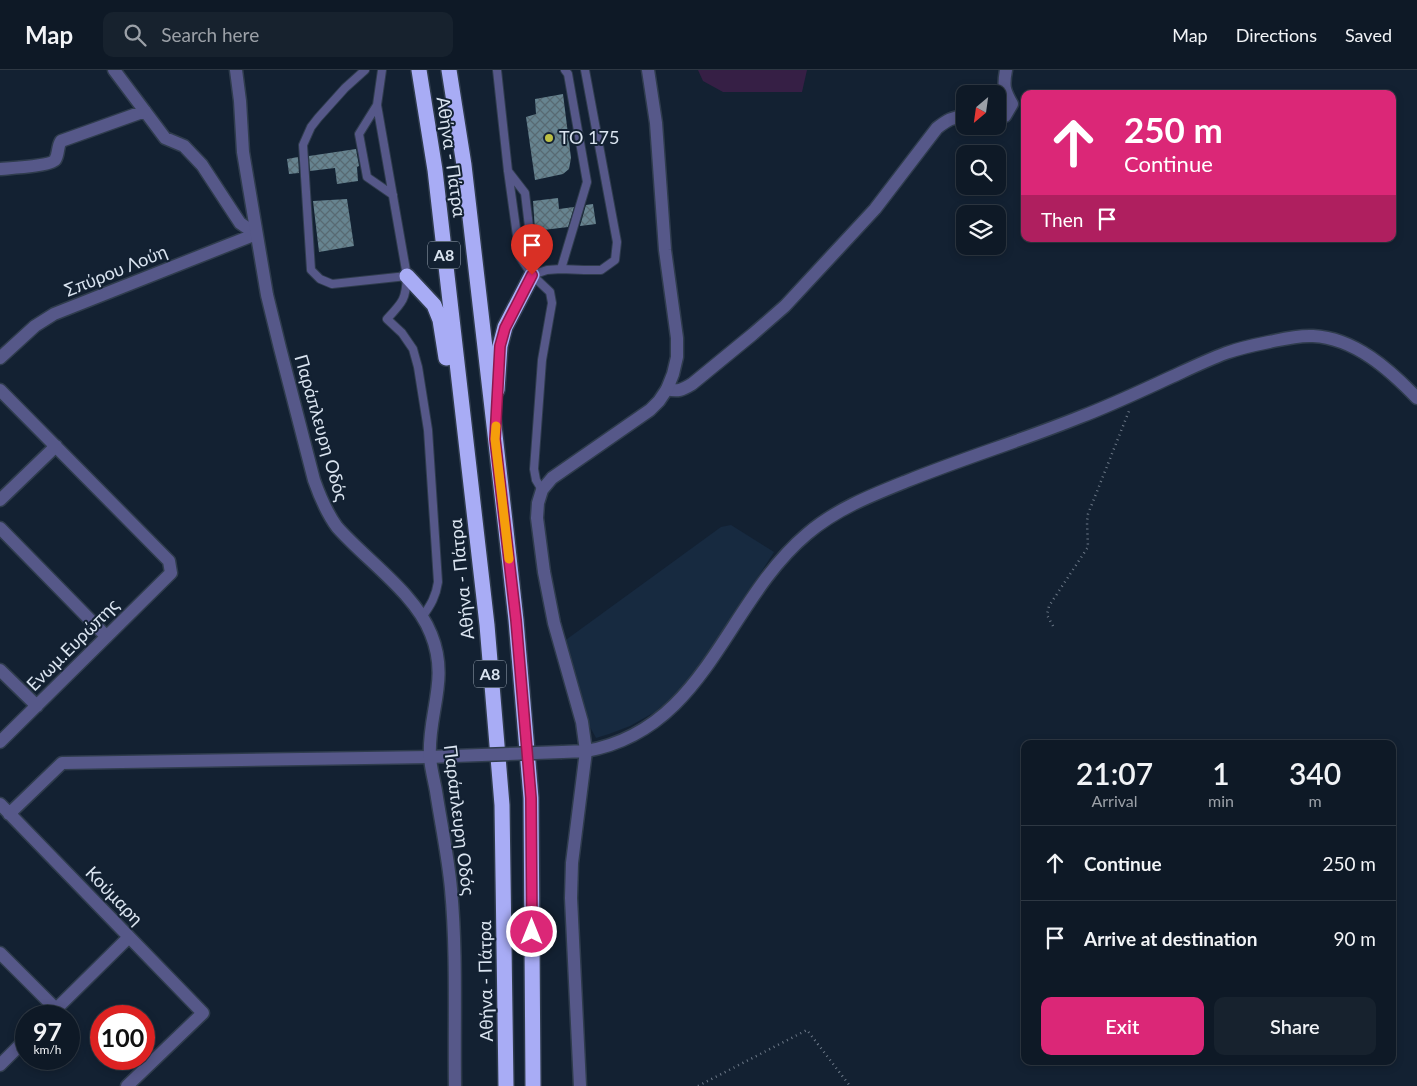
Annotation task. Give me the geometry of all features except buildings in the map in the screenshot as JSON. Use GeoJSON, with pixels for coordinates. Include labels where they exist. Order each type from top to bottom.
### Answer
{"type":"FeatureCollection","features":[{"type":"Feature","properties":{"kind":"highway","name":"Αθήνα - Πάτρα"},"geometry":{"type":"LineString","coordinates":[[419,70],[435,170],[466,441],[486,625],[502,805],[506,1086]]}},
{"type":"Feature","properties":{"kind":"highway","name":"Αθήνα - Πάτρα"},"geometry":{"type":"LineString","coordinates":[[449,70],[464,165],[516,620],[531,798],[533,1086]]}},
{"type":"Feature","properties":{"kind":"highway"},"geometry":{"type":"LineString","coordinates":[[495,439],[500,346],[505,328],[532,275]]}},
{"type":"Feature","properties":{"kind":"highway"},"geometry":{"type":"LineString","coordinates":[[407,276],[434,304],[440,320],[447,363],[466,441]]}},
{"type":"Feature","properties":{"kind":"street"},"geometry":{"type":"LineString","coordinates":[[114,70],[165,138],[184,146],[195,156],[240,223],[256,234]]}},
{"type":"Feature","properties":{"kind":"street","name":"Παράπλευρη Οδός"},"geometry":{"type":"LineString","coordinates":[[236,70],[244,152],[267,294],[314,480],[328,514],[337,527],[412,602],[431,633],[437,650],[439,685],[431,736],[430,758],[447,852],[452,908],[454,944],[454,1086]]}},
{"type":"Feature","properties":{"kind":"street"},"geometry":{"type":"LineString","coordinates":[[580,1086],[571,892],[572,862],[586,752],[582,722],[554,623],[544,572],[537,518],[538,503],[542,490],[552,478],[650,410],[667,389],[673,374],[677,357],[677,338],[665,250],[656,123],[648,70]]}},
{"type":"Feature","properties":{"kind":"street"},"geometry":{"type":"LineString","coordinates":[[1003,85],[1006,70]]}},
{"type":"Feature","properties":{"kind":"street"},"geometry":{"type":"LineString","coordinates":[[1006,94],[1012,104],[1006,114]]}},
{"type":"Feature","properties":{"kind":"street"},"geometry":{"type":"LineString","coordinates":[[0,169],[50,164],[57,158],[58,144],[61,141],[145,111]]}},
{"type":"Feature","properties":{"kind":"street"},"geometry":{"type":"LineString","coordinates":[[667,389],[682,390],[692,384],[785,306],[875,209],[938,128],[948,120],[956,117]]}},
{"type":"Feature","properties":{"kind":"street","name":"Σπύρου Λούη"},"geometry":{"type":"LineString","coordinates":[[0,358],[34,326],[54,314],[256,234]]}},
{"type":"Feature","properties":{"kind":"street"},"geometry":{"type":"LineString","coordinates":[[9,814],[62,763],[430,758],[586,752],[612,745],[633,736],[651,725],[673,707],[702,674],[766,577],[795,544],[843,509],[866,498],[949,464],[1078,418],[1136,394],[1227,352],[1287,338],[1308,336],[1330,338],[1346,344],[1364,353],[1389,371],[1417,398]]}},
{"type":"Feature","properties":{"kind":"street"},"geometry":{"type":"LineString","coordinates":[[0,390],[56,446],[0,500]]}},
{"type":"Feature","properties":{"kind":"street","name":"Ενωμ.Ευρώπης"},"geometry":{"type":"LineString","coordinates":[[0,742],[171,573],[169,561],[56,446]]}},
{"type":"Feature","properties":{"kind":"street"},"geometry":{"type":"LineString","coordinates":[[0,528],[106,636]]}},
{"type":"Feature","properties":{"kind":"street"},"geometry":{"type":"LineString","coordinates":[[0,670],[36,706]]}},
{"type":"Feature","properties":{"kind":"street","name":"Κούμαρη"},"geometry":{"type":"LineString","coordinates":[[0,804],[203,1013],[127,1086]]}},
{"type":"Feature","properties":{"kind":"street"},"geometry":{"type":"LineString","coordinates":[[60,1005],[129,937]]}},
{"type":"Feature","properties":{"kind":"street"},"geometry":{"type":"LineString","coordinates":[[0,953],[45,1005]]}},
{"type":"Feature","properties":{"kind":"street"},"geometry":{"type":"LineString","coordinates":[[0,1064],[15,1050]]}},
{"type":"Feature","properties":{"kind":"lane"},"geometry":{"type":"LineString","coordinates":[[365,70],[345,88],[318,118],[311,127],[303,145],[311,270],[320,279],[332,284],[407,276]]}},
{"type":"Feature","properties":{"kind":"lane"},"geometry":{"type":"LineString","coordinates":[[382,70],[376,105],[407,276],[406,293],[400,306],[387,319],[402,333],[413,349],[418,367],[428,430],[438,582],[437,593],[432,604],[422,617]]}},
{"type":"Feature","properties":{"kind":"lane"},"geometry":{"type":"LineString","coordinates":[[497,70],[520,257],[532,275],[550,292],[552,303],[542,360],[534,469],[536,480],[542,490]]}},
{"type":"Feature","properties":{"kind":"lane"},"geometry":{"type":"LineString","coordinates":[[560,269],[587,182],[568,74],[565,70]]}},
{"type":"Feature","properties":{"kind":"lane"},"geometry":{"type":"LineString","coordinates":[[532,275],[547,270],[560,269],[601,270],[615,260],[617,242],[585,70]]}},
{"type":"Feature","properties":{"kind":"lane"},"geometry":{"type":"LineString","coordinates":[[376,105],[359,134],[367,176],[393,195]]}},
{"type":"Feature","properties":{"kind":"lane"},"geometry":{"type":"LineString","coordinates":[[508,171],[525,193],[530,235],[519,250]]}},
{"type":"Feature","properties":{"kind":"path"},"geometry":{"type":"LineString","coordinates":[[1053,626],[1047,615],[1049,606],[1088,547],[1088,514],[1136,394]]}},
{"type":"Feature","properties":{"kind":"path"},"geometry":{"type":"LineString","coordinates":[[698,1086],[807,1030],[850,1086]]}},
{"type":"Feature","properties":{"kind":"shaded area"},"geometry":{"type":"Polygon","coordinates":[[[698,70],[807,70],[802,92],[723,92],[703,81],[698,70]]]}},
{"type":"Feature","properties":{"kind":"shaded area"},"geometry":{"type":"Polygon","coordinates":[[[731,525],[774,552],[699,669],[684,687],[655,712],[630,726],[596,738],[588,723],[563,642],[721,527],[731,525]]]}},
{"type":"Feature","properties":{"kind":"slow traffic"},"geometry":{"type":"LineString","coordinates":[[496,426],[495,439],[509,559]]}},
{"type":"Feature","properties":{"kind":"place","name":"TO 175"},"geometry":{"type":"Point","coordinates":[549,138]}},
{"type":"Feature","properties":{"kind":"route"},"geometry":{"type":"LineString","coordinates":[[532,275],[505,328],[500,346],[495,439],[516,620],[531,798],[532,932]]}}]}
